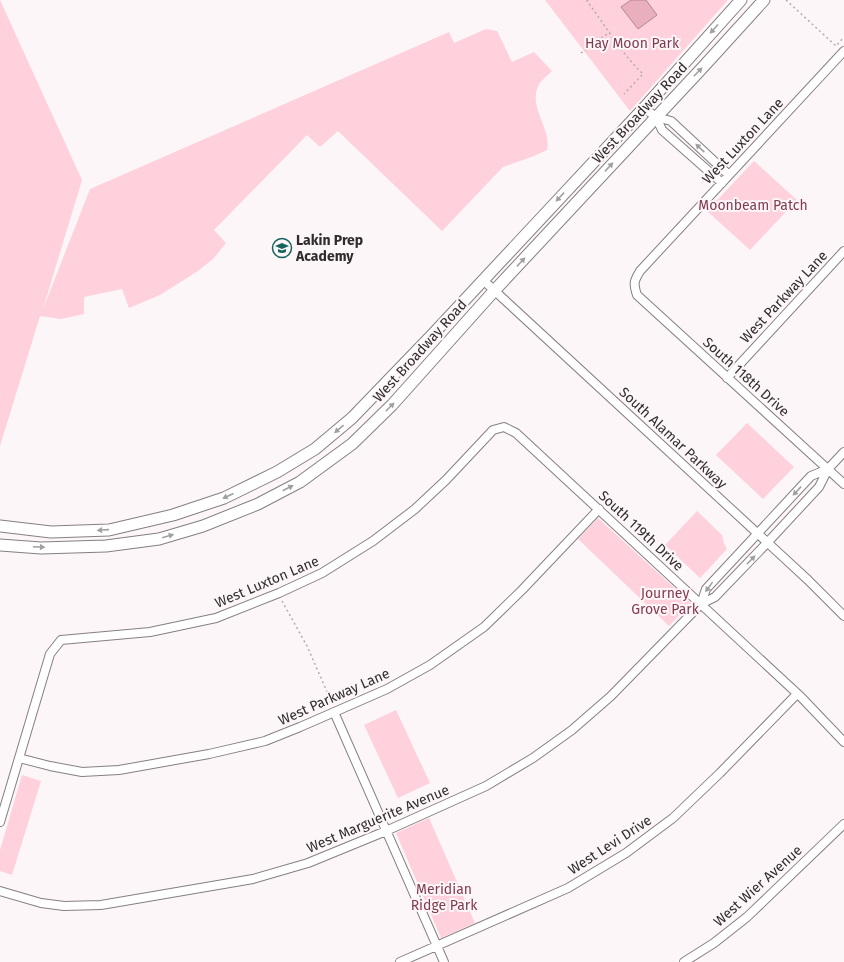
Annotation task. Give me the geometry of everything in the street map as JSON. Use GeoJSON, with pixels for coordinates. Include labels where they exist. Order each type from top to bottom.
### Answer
{"type":"FeatureCollection","features":[{"type":"Feature","properties":{"kind":"main road","name":"West Broadway Road"},"geometry":{"type":"LineString","coordinates":[[0,526],[51,532],[109,530],[173,515],[224,498],[277,472],[315,449],[352,418],[422,346],[644,108],[740,0]]}},
{"type":"Feature","properties":{"kind":"main road","name":"West Broadway Road"},"geometry":{"type":"LineString","coordinates":[[0,545],[41,548],[106,546],[159,539],[203,526],[258,504],[300,482],[352,444],[392,405],[494,291],[764,0]]}},
{"type":"Feature","properties":{"kind":"street","name":"West Luxton Lane"},"geometry":{"type":"LineString","coordinates":[[634,286],[635,280],[640,271],[844,51]]}},
{"type":"Feature","properties":{"kind":"street"},"geometry":{"type":"LineString","coordinates":[[644,108],[656,117],[671,121],[729,175]]}},
{"type":"Feature","properties":{"kind":"street"},"geometry":{"type":"LineString","coordinates":[[656,117],[662,130],[722,183]]}},
{"type":"Feature","properties":{"kind":"street","name":"West Parkway Lane"},"geometry":{"type":"LineString","coordinates":[[727,378],[844,251]]}},
{"type":"Feature","properties":{"kind":"street","name":"South Alamar Parkway"},"geometry":{"type":"LineString","coordinates":[[483,280],[808,580],[844,616]]}},
{"type":"Feature","properties":{"kind":"street","name":"South 118th Drive"},"geometry":{"type":"LineString","coordinates":[[634,286],[636,295],[844,484]]}},
{"type":"Feature","properties":{"kind":"street","name":"West Luxton Lane"},"geometry":{"type":"LineString","coordinates":[[19,758],[50,654],[61,640],[150,632],[216,618],[279,593],[322,573],[374,541],[415,509],[446,480],[493,430],[504,427]]}},
{"type":"Feature","properties":{"kind":"street","name":"South 119th Drive"},"geometry":{"type":"LineString","coordinates":[[504,427],[516,433],[599,509],[797,694],[844,742]]}},
{"type":"Feature","properties":{"kind":"street","name":"West Marguerite Avenue"},"geometry":{"type":"LineString","coordinates":[[0,891],[41,903],[64,906],[101,904],[253,879],[308,863],[386,831],[486,786],[533,758],[572,730],[611,696],[701,604],[715,597],[768,543],[819,487],[828,469],[844,452]]}},
{"type":"Feature","properties":{"kind":"street","name":"West Marguerite Avenue"},"geometry":{"type":"LineString","coordinates":[[701,604],[706,589],[812,476],[828,469]]}},
{"type":"Feature","properties":{"kind":"street","name":"West Parkway Lane"},"geometry":{"type":"LineString","coordinates":[[19,758],[82,772],[119,770],[209,754],[266,740],[334,712],[387,689],[430,665],[484,627],[522,590],[599,509]]}},
{"type":"Feature","properties":{"kind":"street","name":"West Levi Drive"},"geometry":{"type":"LineString","coordinates":[[400,962],[568,888],[626,853],[673,818],[720,773],[797,694]]}},
{"type":"Feature","properties":{"kind":"street"},"geometry":{"type":"LineString","coordinates":[[334,712],[444,962]]}},
{"type":"Feature","properties":{"kind":"street"},"geometry":{"type":"LineString","coordinates":[[1,817],[19,758]]}},
{"type":"Feature","properties":{"kind":"street","name":"West Wier Avenue"},"geometry":{"type":"LineString","coordinates":[[684,962],[714,943],[747,916],[844,824]]}},
{"type":"Feature","properties":{"kind":"path"},"geometry":{"type":"LineString","coordinates":[[588,0],[587,1],[642,74],[624,94]]}},
{"type":"Feature","properties":{"kind":"path"},"geometry":{"type":"LineString","coordinates":[[786,0],[836,46],[844,37]]}},
{"type":"Feature","properties":{"kind":"path"},"geometry":{"type":"LineString","coordinates":[[581,53],[610,32]]}},
{"type":"Feature","properties":{"kind":"path"},"geometry":{"type":"LineString","coordinates":[[279,593],[294,625],[307,646],[334,712]]}},
{"type":"Feature","properties":{"kind":"green space"},"geometry":{"type":"Polygon","coordinates":[[[0,0],[82,180],[43,309],[90,189],[449,32],[454,43],[486,29],[497,31],[512,62],[534,52],[552,71],[539,84],[536,93],[538,110],[548,142],[547,150],[503,167],[442,231],[338,131],[320,147],[307,135],[214,230],[226,243],[213,259],[198,271],[160,295],[129,308],[122,289],[84,297],[84,314],[61,319],[40,316],[0,446],[0,0]]]}},
{"type":"Feature","properties":{"kind":"green space","name":"Hay Moon Park"},"geometry":{"type":"Polygon","coordinates":[[[545,0],[728,0],[630,111],[545,0]]]}},
{"type":"Feature","properties":{"kind":"green space","name":"Moonbeam Patch"},"geometry":{"type":"Polygon","coordinates":[[[754,161],[797,200],[750,250],[707,211],[754,161]]]}},
{"type":"Feature","properties":{"kind":"green space"},"geometry":{"type":"Polygon","coordinates":[[[747,423],[794,467],[763,499],[716,455],[747,423]]]}},
{"type":"Feature","properties":{"kind":"green space"},"geometry":{"type":"Polygon","coordinates":[[[697,511],[722,535],[727,549],[700,578],[665,545],[697,511]]]}},
{"type":"Feature","properties":{"kind":"green space","name":"Journey Grove Park"},"geometry":{"type":"Polygon","coordinates":[[[598,518],[691,603],[669,626],[578,539],[598,518]]]}},
{"type":"Feature","properties":{"kind":"green space"},"geometry":{"type":"Polygon","coordinates":[[[396,710],[430,783],[398,798],[364,725],[396,710]]]}},
{"type":"Feature","properties":{"kind":"green space"},"geometry":{"type":"Polygon","coordinates":[[[22,775],[41,781],[12,875],[0,871],[0,850],[22,775]]]}},
{"type":"Feature","properties":{"kind":"green space","name":"Meridian Ridge Park"},"geometry":{"type":"Polygon","coordinates":[[[429,818],[475,923],[441,938],[396,833],[429,818]]]}},
{"type":"Feature","properties":{"kind":"shaded area"},"geometry":{"type":"Polygon","coordinates":[[[631,0],[646,0],[657,15],[638,29],[621,7],[631,0]]]}},
{"type":"Feature","properties":{"kind":"place","name":"Lakin Prep Academy"},"geometry":{"type":"Point","coordinates":[282,248]}}]}
